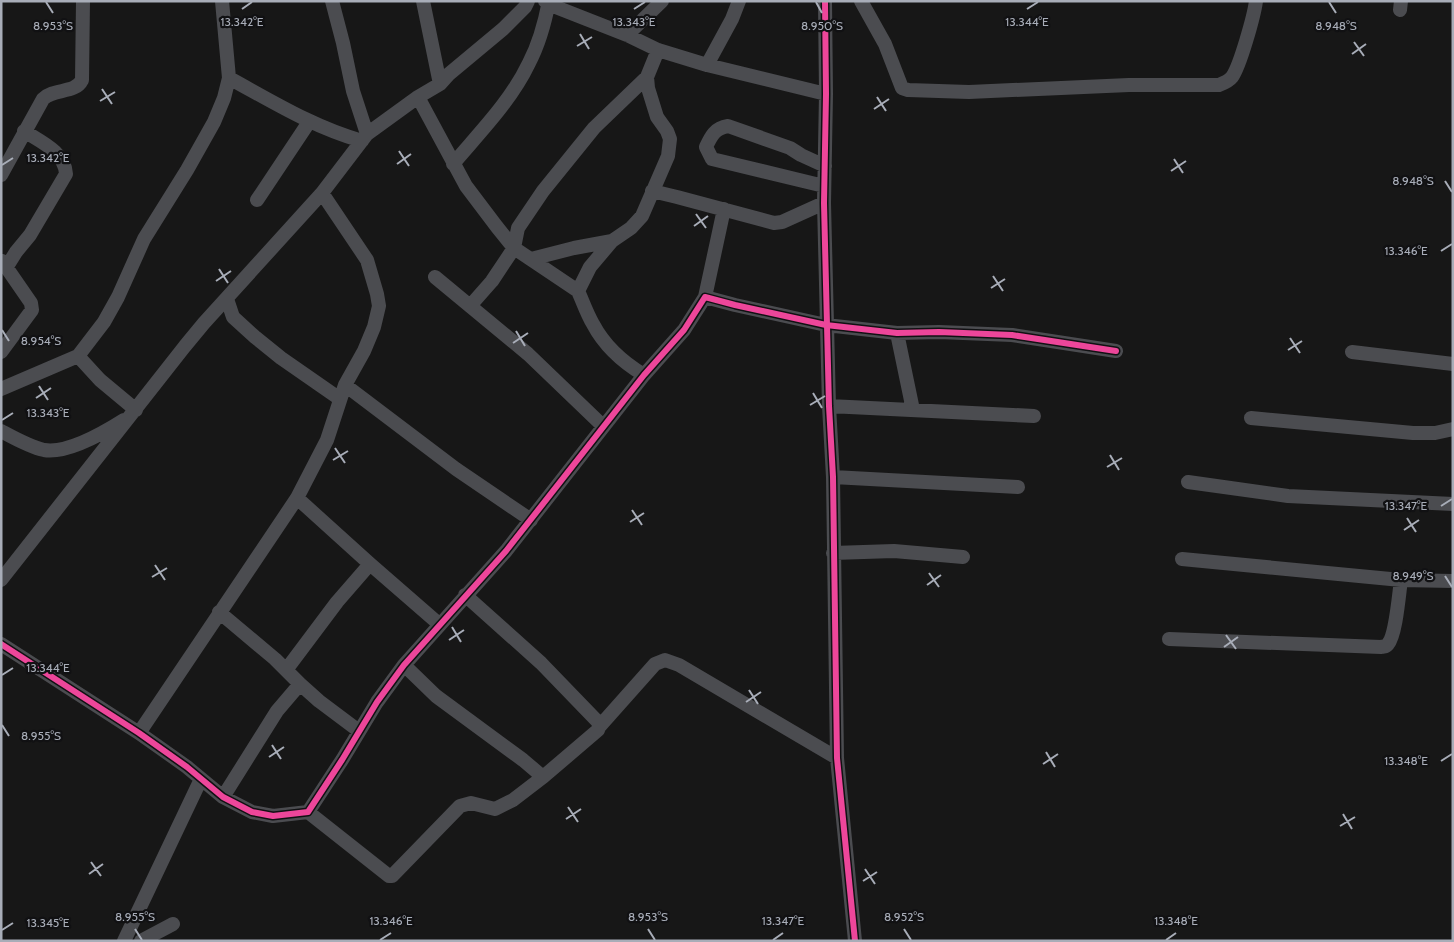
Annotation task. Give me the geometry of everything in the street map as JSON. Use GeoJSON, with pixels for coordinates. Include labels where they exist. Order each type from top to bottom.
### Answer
{"type":"FeatureCollection","features":[{"type":"Feature","properties":{"kind":"street"},"geometry":{"type":"LineString","coordinates":[[1,175],[36,111],[48,95],[77,87],[82,80],[83,1]]}},
{"type":"Feature","properties":{"kind":"street"},"geometry":{"type":"LineString","coordinates":[[1,389],[78,356],[104,322],[118,297],[144,239],[188,170],[214,122],[224,98],[229,78],[222,1]]}},
{"type":"Feature","properties":{"kind":"street"},"geometry":{"type":"LineString","coordinates":[[332,1],[364,138]]}},
{"type":"Feature","properties":{"kind":"street"},"geometry":{"type":"LineString","coordinates":[[423,1],[440,84]]}},
{"type":"Feature","properties":{"kind":"street"},"geometry":{"type":"LineString","coordinates":[[1,580],[185,346],[322,193],[364,138],[418,96],[440,84],[448,74],[503,29],[525,7],[528,1]]}},
{"type":"Feature","properties":{"kind":"street"},"geometry":{"type":"LineString","coordinates":[[627,35],[662,1]]}},
{"type":"Feature","properties":{"kind":"street"},"geometry":{"type":"LineString","coordinates":[[707,65],[732,19],[739,1]]}},
{"type":"Feature","properties":{"kind":"street"},"geometry":{"type":"LineString","coordinates":[[825,1],[824,203],[826,325],[833,477],[837,758],[855,941]]}},
{"type":"Feature","properties":{"kind":"street"},"geometry":{"type":"LineString","coordinates":[[861,1],[885,44],[902,88],[908,90],[969,92],[1129,86],[1219,85],[1232,77],[1238,65],[1256,1]]}},
{"type":"Feature","properties":{"kind":"street"},"geometry":{"type":"LineString","coordinates":[[453,164],[499,111],[520,80],[538,42],[547,2],[658,50],[707,65],[826,94]]}},
{"type":"Feature","properties":{"kind":"street"},"geometry":{"type":"LineString","coordinates":[[470,306],[492,281],[514,248],[518,228],[543,191],[594,128],[647,77],[658,50]]}},
{"type":"Feature","properties":{"kind":"street"},"geometry":{"type":"LineString","coordinates":[[578,291],[590,267],[612,241],[626,232],[642,216],[668,156],[670,139],[657,117],[648,88],[647,77]]}},
{"type":"Feature","properties":{"kind":"street"},"geometry":{"type":"LineString","coordinates":[[229,78],[262,98],[309,122],[334,133],[364,138]]}},
{"type":"Feature","properties":{"kind":"street"},"geometry":{"type":"LineString","coordinates":[[418,96],[453,164],[481,209],[514,248],[578,291],[596,329],[621,358],[632,368],[644,375]]}},
{"type":"Feature","properties":{"kind":"street"},"geometry":{"type":"LineString","coordinates":[[257,200],[309,122]]}},
{"type":"Feature","properties":{"kind":"street"},"geometry":{"type":"LineString","coordinates":[[824,166],[790,148],[728,126],[721,127],[714,132],[706,147],[712,159],[824,186]]}},
{"type":"Feature","properties":{"kind":"street"},"geometry":{"type":"LineString","coordinates":[[1,352],[32,310],[31,303],[5,271],[16,252],[30,235],[66,174],[63,160],[56,152],[24,132]]}},
{"type":"Feature","properties":{"kind":"street"},"geometry":{"type":"LineString","coordinates":[[652,192],[678,196],[778,223],[824,203]]}},
{"type":"Feature","properties":{"kind":"street"},"geometry":{"type":"LineString","coordinates":[[139,732],[297,498],[327,440],[345,385],[374,327],[379,306],[367,260],[322,193]]}},
{"type":"Feature","properties":{"kind":"street"},"geometry":{"type":"LineString","coordinates":[[308,812],[377,702],[404,665],[465,595],[506,552],[603,426],[678,336],[706,297],[724,209]]}},
{"type":"Feature","properties":{"kind":"street"},"geometry":{"type":"LineString","coordinates":[[531,259],[612,241]]}},
{"type":"Feature","properties":{"kind":"street"},"geometry":{"type":"LineString","coordinates":[[435,277],[528,354],[603,426]]}},
{"type":"Feature","properties":{"kind":"street"},"geometry":{"type":"LineString","coordinates":[[706,297],[826,325],[897,333],[939,332],[1012,335],[1116,351]]}},
{"type":"Feature","properties":{"kind":"street"},"geometry":{"type":"LineString","coordinates":[[227,299],[233,317],[255,337],[280,358],[340,399]]}},
{"type":"Feature","properties":{"kind":"street"},"geometry":{"type":"LineString","coordinates":[[897,333],[913,410]]}},
{"type":"Feature","properties":{"kind":"street"},"geometry":{"type":"LineString","coordinates":[[1352,352],[1453,364]]}},
{"type":"Feature","properties":{"kind":"street"},"geometry":{"type":"LineString","coordinates":[[78,356],[100,380],[136,410]]}},
{"type":"Feature","properties":{"kind":"street"},"geometry":{"type":"LineString","coordinates":[[345,385],[456,469],[531,520]]}},
{"type":"Feature","properties":{"kind":"street"},"geometry":{"type":"LineString","coordinates":[[829,406],[1034,416]]}},
{"type":"Feature","properties":{"kind":"street"},"geometry":{"type":"LineString","coordinates":[[1,431],[44,450],[58,450],[100,433],[136,410]]}},
{"type":"Feature","properties":{"kind":"street"},"geometry":{"type":"LineString","coordinates":[[1251,418],[1413,433],[1435,433],[1453,429]]}},
{"type":"Feature","properties":{"kind":"street"},"geometry":{"type":"LineString","coordinates":[[833,477],[1018,487]]}},
{"type":"Feature","properties":{"kind":"street"},"geometry":{"type":"LineString","coordinates":[[1188,482],[1288,496],[1453,504]]}},
{"type":"Feature","properties":{"kind":"street"},"geometry":{"type":"LineString","coordinates":[[297,498],[439,624]]}},
{"type":"Feature","properties":{"kind":"street"},"geometry":{"type":"LineString","coordinates":[[833,553],[894,552],[963,557]]}},
{"type":"Feature","properties":{"kind":"street"},"geometry":{"type":"LineString","coordinates":[[1182,558],[1400,580],[1453,581]]}},
{"type":"Feature","properties":{"kind":"street"},"geometry":{"type":"LineString","coordinates":[[286,670],[332,609],[370,564]]}},
{"type":"Feature","properties":{"kind":"street"},"geometry":{"type":"LineString","coordinates":[[1169,639],[1387,646],[1390,642],[1394,626],[1400,580]]}},
{"type":"Feature","properties":{"kind":"street"},"geometry":{"type":"LineString","coordinates":[[465,595],[541,663],[598,722],[599,727]]}},
{"type":"Feature","properties":{"kind":"street"},"geometry":{"type":"LineString","coordinates":[[219,612],[300,684],[359,732]]}},
{"type":"Feature","properties":{"kind":"street"},"geometry":{"type":"LineString","coordinates":[[1,644],[139,732],[201,778],[223,797],[252,812],[274,816],[308,812],[389,876],[392,876],[460,806],[471,803],[495,809],[513,800],[543,777],[598,730],[655,664],[665,660],[679,665],[837,758]]}},
{"type":"Feature","properties":{"kind":"street"},"geometry":{"type":"LineString","coordinates":[[404,665],[446,704],[512,751],[543,777]]}},
{"type":"Feature","properties":{"kind":"street"},"geometry":{"type":"LineString","coordinates":[[223,797],[277,711],[300,684]]}},
{"type":"Feature","properties":{"kind":"street"},"geometry":{"type":"LineString","coordinates":[[124,941],[201,778]]}},
{"type":"Feature","properties":{"kind":"street"},"geometry":{"type":"LineString","coordinates":[[141,941],[173,924]]}},
{"type":"Feature","properties":{"kind":"cycle path"},"geometry":{"type":"LineString","coordinates":[[825,1],[824,203],[829,406],[833,477],[837,758],[855,941]]}},
{"type":"Feature","properties":{"kind":"cycle path"},"geometry":{"type":"LineString","coordinates":[[1,644],[139,733],[187,767],[223,797],[252,812],[273,816],[308,812],[377,702],[404,665],[506,551],[644,375],[684,330],[705,297],[826,325],[897,333],[939,332],[1012,335],[1116,351]]}}]}
